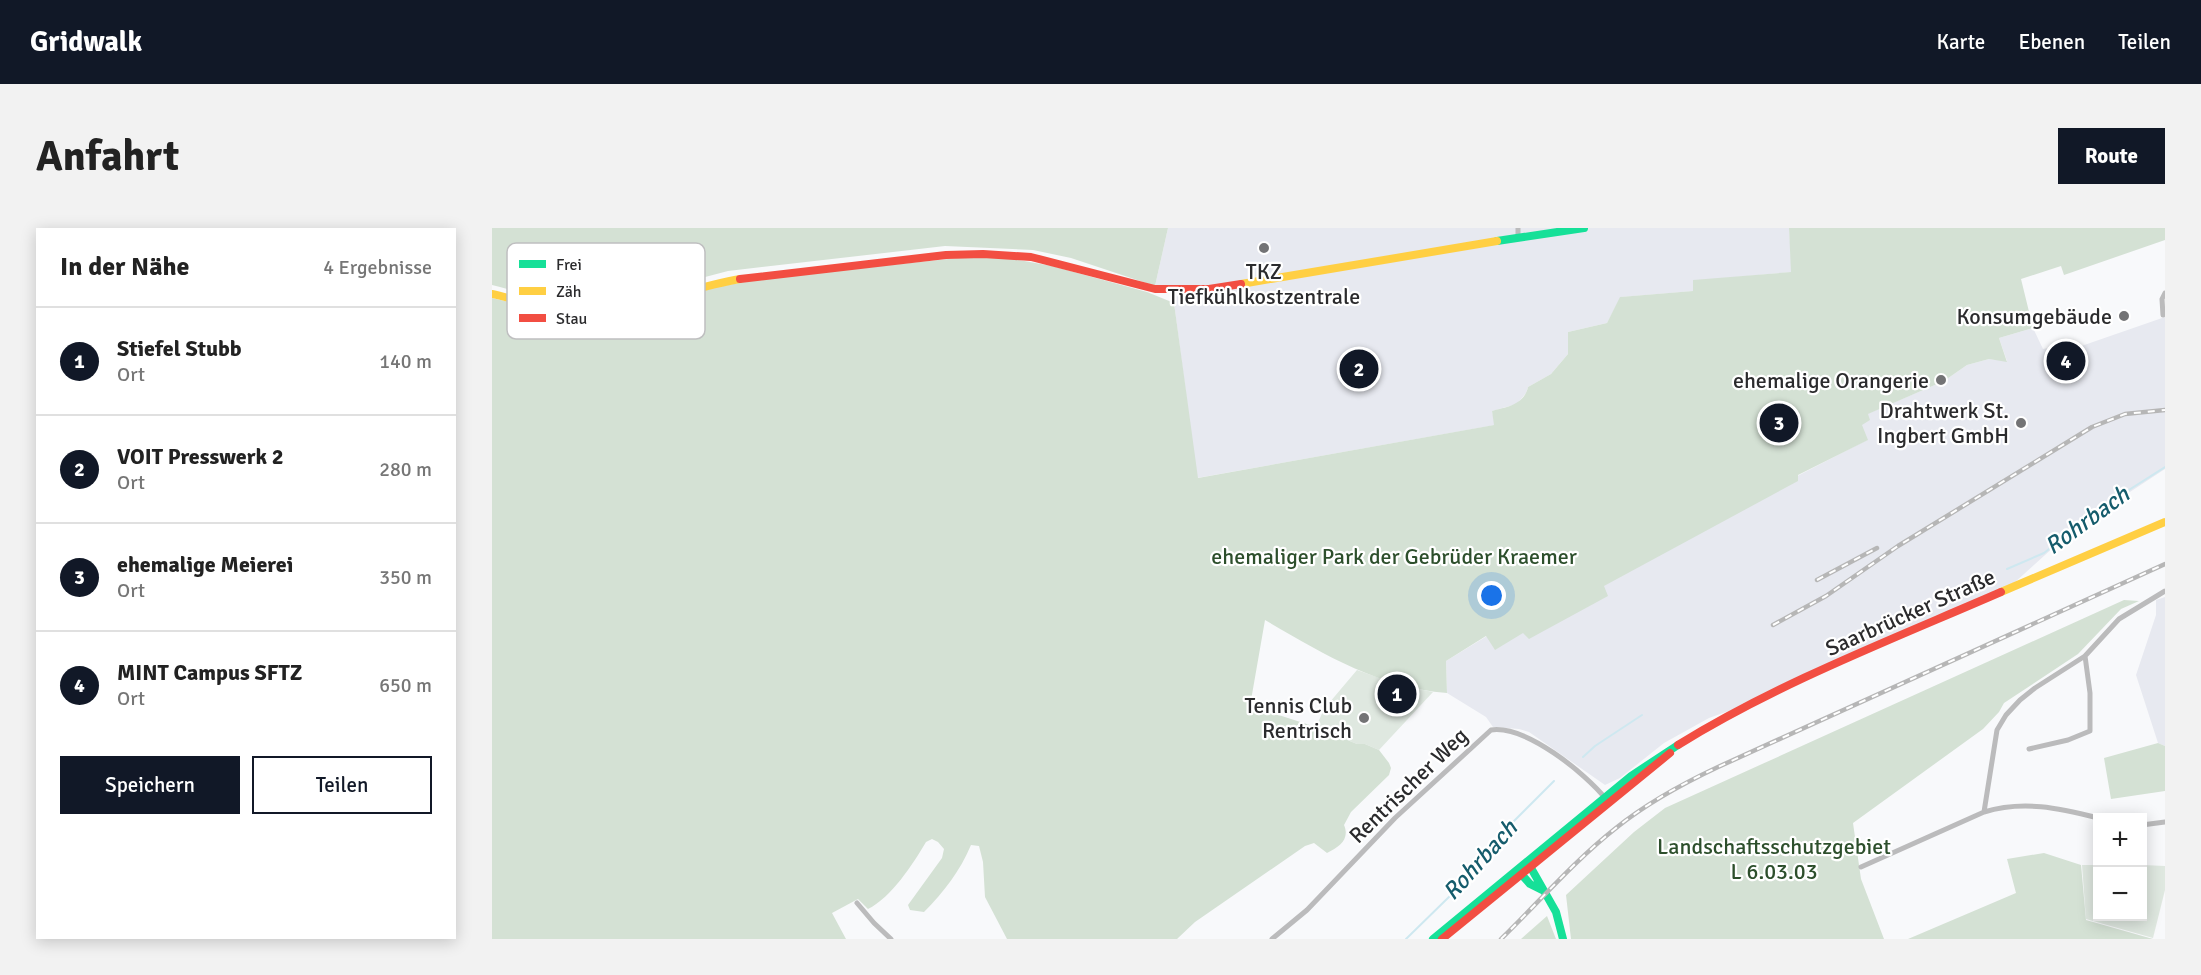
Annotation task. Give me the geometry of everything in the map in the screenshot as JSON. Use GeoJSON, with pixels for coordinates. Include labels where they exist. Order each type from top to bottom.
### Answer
{"type":"FeatureCollection","features":[{"type":"Feature","properties":{"kind":"main road"},"geometry":{"type":"LineString","coordinates":[[705,287],[764,275],[946,255],[983,254],[1030,257],[1140,286],[1173,290],[1233,285],[1584,228]]}},
{"type":"Feature","properties":{"kind":"main road"},"geometry":{"type":"LineString","coordinates":[[492,294],[507,297]]}},
{"type":"Feature","properties":{"kind":"main road","name":"Saarbrücker Straße"},"geometry":{"type":"LineString","coordinates":[[1442,939],[1660,755],[1717,722],[1761,699],[2021,582],[2165,522]]}},
{"type":"Feature","properties":{"kind":"main road","name":"Saarbrücker Straße"},"geometry":{"type":"LineString","coordinates":[[1531,868],[1607,800]]}},
{"type":"Feature","properties":{"kind":"main road"},"geometry":{"type":"LineString","coordinates":[[1544,891],[1530,884],[1521,871],[1531,868],[1556,912],[1563,939]]}},
{"type":"Feature","properties":{"kind":"main road","name":"Saarbrücker Straße"},"geometry":{"type":"LineString","coordinates":[[1433,939],[1521,871]]}},
{"type":"Feature","properties":{"kind":"street"},"geometry":{"type":"LineString","coordinates":[[1518,228],[1518,237]]}},
{"type":"Feature","properties":{"kind":"street"},"geometry":{"type":"LineString","coordinates":[[2163,315],[2162,299],[2165,293]]}},
{"type":"Feature","properties":{"kind":"street"},"geometry":{"type":"LineString","coordinates":[[1984,812],[1994,745],[2000,724],[2020,700],[2047,679],[2085,656],[2126,614],[2165,591]]}},
{"type":"Feature","properties":{"kind":"street"},"geometry":{"type":"LineString","coordinates":[[2029,749],[2068,740],[2090,730],[2090,693],[2085,656]]}},
{"type":"Feature","properties":{"kind":"street","name":"Rentrischer Weg"},"geometry":{"type":"LineString","coordinates":[[1272,939],[1307,910],[1395,818],[1491,730],[1510,730],[1531,739],[1580,774],[1607,800]]}},
{"type":"Feature","properties":{"kind":"street"},"geometry":{"type":"LineString","coordinates":[[1861,867],[2000,807],[2039,805],[2093,817]]}},
{"type":"Feature","properties":{"kind":"street"},"geometry":{"type":"LineString","coordinates":[[2147,824],[2165,822]]}},
{"type":"Feature","properties":{"kind":"street"},"geometry":{"type":"LineString","coordinates":[[857,903],[891,939]]}},
{"type":"Feature","properties":{"kind":"shaded area"},"geometry":{"type":"Polygon","coordinates":[[[1168,228],[1789,228],[1792,272],[1693,281],[1694,291],[1621,297],[1607,323],[1568,332],[1568,354],[1551,374],[1528,387],[1517,404],[1492,411],[1495,425],[1197,478],[1174,303],[1180,285],[1155,286],[1168,228]]]}},
{"type":"Feature","properties":{"kind":"shaded area"},"geometry":{"type":"Polygon","coordinates":[[[2165,317],[2165,469],[2075,528],[2014,583],[1762,699],[1709,718],[1664,743],[1620,778],[1605,785],[1529,732],[1493,727],[1486,717],[1447,693],[1446,661],[1487,636],[1867,440],[1861,425],[1867,414],[1944,381],[1967,365],[1989,359],[2007,361],[1999,338],[2033,328],[2043,349],[2063,345],[2067,351],[2165,317]]]}},
{"type":"Feature","properties":{"kind":"shaded area"},"geometry":{"type":"Polygon","coordinates":[[[2165,597],[2165,746],[2158,743],[2136,675],[2156,615],[2156,600],[2165,597]]]}},
{"type":"Feature","properties":{"kind":"shaded area","name":"Tennis Club Rentrisch"},"geometry":{"type":"Polygon","coordinates":[[[1357,670],[1399,685],[1433,692],[1379,750],[1365,744],[1357,744],[1316,727],[1324,709],[1357,670]]]}},
{"type":"Feature","properties":{"kind":"shaded area"},"geometry":{"type":"Polygon","coordinates":[[[2082,865],[2093,865],[2093,921],[2086,919],[2082,865]]]}},
{"type":"Feature","properties":{"kind":"shaded area"},"geometry":{"type":"Polygon","coordinates":[[[2147,865],[2165,866],[2165,890],[2153,938],[2093,921],[2147,921],[2147,865]]]}},
{"type":"Feature","properties":{"kind":"green space"},"geometry":{"type":"Polygon","coordinates":[[[492,228],[1168,228],[1155,286],[1071,258],[1033,250],[945,246],[728,271],[705,277],[705,243],[507,243],[507,289],[492,285],[492,228]]]}},
{"type":"Feature","properties":{"kind":"green space","name":"ehemaliger Park der Gebrüder Kraemer"},"geometry":{"type":"Polygon","coordinates":[[[1789,228],[2165,228],[2165,240],[2064,275],[2061,266],[2021,279],[2033,328],[1999,338],[2007,362],[1989,359],[1967,365],[1944,381],[1868,414],[1870,420],[1862,425],[1868,440],[1798,475],[1798,481],[1604,586],[1608,596],[1529,639],[1523,633],[1495,650],[1486,636],[1446,661],[1447,693],[1422,690],[1374,676],[1308,645],[1265,620],[1250,706],[1379,750],[1391,768],[1389,775],[1351,812],[1344,825],[1345,838],[1340,845],[1327,853],[1314,843],[1305,846],[1195,922],[1177,939],[1007,939],[985,897],[983,862],[979,846],[971,845],[957,872],[924,912],[910,910],[908,905],[942,858],[944,849],[932,839],[926,842],[893,889],[877,904],[868,909],[858,899],[832,913],[846,939],[492,939],[492,298],[507,301],[507,339],[705,339],[705,290],[713,288],[764,278],[958,258],[1002,257],[1052,266],[1147,292],[1174,303],[1198,478],[1494,425],[1492,411],[1509,406],[1523,398],[1528,387],[1551,374],[1568,354],[1568,332],[1607,323],[1620,297],[1693,291],[1693,280],[1791,272],[1789,228]]]}},
{"type":"Feature","properties":{"kind":"green space","name":"Landschaftsschutzgebiet L 6.03.03"},"geometry":{"type":"Polygon","coordinates":[[[2124,600],[2139,601],[2121,609],[2078,654],[2004,703],[1983,729],[1853,823],[1861,879],[1884,939],[1571,939],[1566,895],[1634,832],[1665,808],[2124,600]]]}},
{"type":"Feature","properties":{"kind":"green space"},"geometry":{"type":"Polygon","coordinates":[[[2158,743],[2165,746],[2165,791],[2111,799],[2104,758],[2158,743]]]}},
{"type":"Feature","properties":{"kind":"green space"},"geometry":{"type":"Polygon","coordinates":[[[2044,853],[2081,865],[2086,920],[2153,939],[1908,939],[2016,893],[2007,859],[2044,853]]]}},
{"type":"Feature","properties":{"kind":"green space"},"geometry":{"type":"Polygon","coordinates":[[[1547,916],[1556,939],[1521,939],[1547,916]]]}},
{"type":"Feature","properties":{"kind":"waterway","name":"Rohrbach"},"geometry":{"type":"LineString","coordinates":[[2007,569],[2044,553],[2102,507],[2165,467]]}},
{"type":"Feature","properties":{"kind":"waterway","name":"Rohrbach"},"geometry":{"type":"LineString","coordinates":[[1583,757],[1595,746],[1642,715]]}},
{"type":"Feature","properties":{"kind":"waterway","name":"Rohrbach"},"geometry":{"type":"LineString","coordinates":[[1406,939],[1452,894],[1472,863],[1554,781]]}},
{"type":"Feature","properties":{"kind":"railway"},"geometry":{"type":"LineString","coordinates":[[1773,625],[1826,596],[1898,546],[2092,427],[2125,414],[2165,410]]}},
{"type":"Feature","properties":{"kind":"railway"},"geometry":{"type":"LineString","coordinates":[[1817,580],[1877,548]]}},
{"type":"Feature","properties":{"kind":"railway"},"geometry":{"type":"LineString","coordinates":[[1501,939],[1571,868],[1616,828],[1652,802],[1678,787],[2165,564]]}},
{"type":"Feature","properties":{"kind":"traffic: fast"},"geometry":{"type":"LineString","coordinates":[[1497,241],[1584,228]]}},
{"type":"Feature","properties":{"kind":"traffic: fast"},"geometry":{"type":"LineString","coordinates":[[1433,939],[1631,776],[1678,745]]}},
{"type":"Feature","properties":{"kind":"traffic: fast"},"geometry":{"type":"LineString","coordinates":[[1531,868],[1556,912],[1563,939]]}},
{"type":"Feature","properties":{"kind":"traffic: fast"},"geometry":{"type":"LineString","coordinates":[[1522,875],[1530,884],[1544,891]]}},
{"type":"Feature","properties":{"kind":"traffic: slow"},"geometry":{"type":"LineString","coordinates":[[1241,284],[1497,241]]}},
{"type":"Feature","properties":{"kind":"traffic: slow"},"geometry":{"type":"LineString","coordinates":[[705,287],[740,279]]}},
{"type":"Feature","properties":{"kind":"traffic: slow"},"geometry":{"type":"LineString","coordinates":[[492,294],[507,298]]}},
{"type":"Feature","properties":{"kind":"traffic: slow"},"geometry":{"type":"LineString","coordinates":[[2001,592],[2165,522]]}},
{"type":"Feature","properties":{"kind":"traffic: jam"},"geometry":{"type":"LineString","coordinates":[[740,279],[946,255],[983,254],[1031,257],[1155,289],[1209,289],[1241,284]]}},
{"type":"Feature","properties":{"kind":"traffic: jam"},"geometry":{"type":"LineString","coordinates":[[1678,745],[1796,682],[2001,592]]}},
{"type":"Feature","properties":{"kind":"traffic: jam"},"geometry":{"type":"LineString","coordinates":[[1442,939],[1670,753]]}},
{"type":"Feature","properties":{"kind":"place","name":"TKZ Tiefkühlkostzentrale"},"geometry":{"type":"Point","coordinates":[1264,248]}},
{"type":"Feature","properties":{"kind":"place","name":"Konsumgebäude"},"geometry":{"type":"Point","coordinates":[2124,316]}},
{"type":"Feature","properties":{"kind":"place","name":"MINT Campus SFTZ"},"geometry":{"type":"Point","coordinates":[2066,361]}},
{"type":"Feature","properties":{"kind":"place","name":"VOIT Presswerk 2"},"geometry":{"type":"Point","coordinates":[1359,369]}},
{"type":"Feature","properties":{"kind":"place","name":"ehemalige Orangerie"},"geometry":{"type":"Point","coordinates":[1941,380]}},
{"type":"Feature","properties":{"kind":"place","name":"ehemalige Meierei"},"geometry":{"type":"Point","coordinates":[1779,423]}},
{"type":"Feature","properties":{"kind":"place","name":"Drahtwerk St. Ingbert GmbH"},"geometry":{"type":"Point","coordinates":[2021,423]}},
{"type":"Feature","properties":{"kind":"place","name":"Stiefel Stubb"},"geometry":{"type":"Point","coordinates":[1397,694]}},
{"type":"Feature","properties":{"kind":"place","name":"Tennis Club Rentrisch"},"geometry":{"type":"Point","coordinates":[1364,718]}}]}
